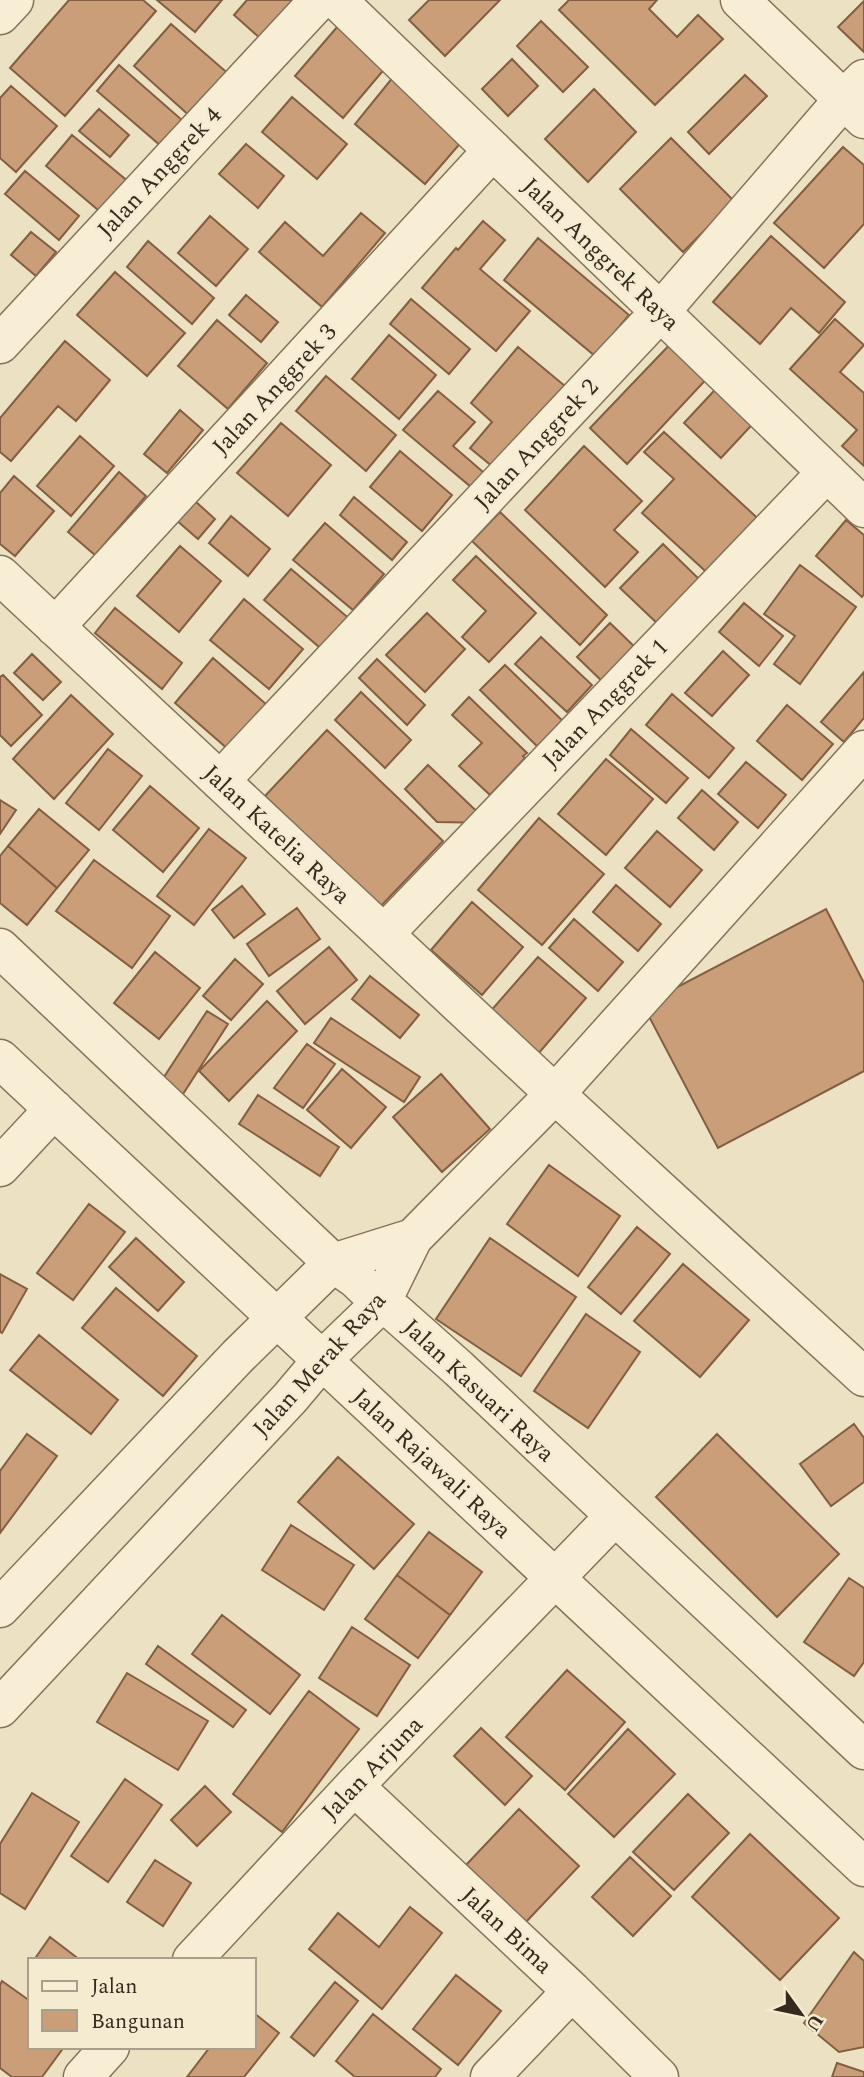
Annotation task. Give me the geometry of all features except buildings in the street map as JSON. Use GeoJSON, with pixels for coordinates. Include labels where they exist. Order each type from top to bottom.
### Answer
{"type":"FeatureCollection","features":[{"type":"Feature","properties":{"kind":"street"},"geometry":{"type":"LineString","coordinates":[[0,15],[14,0]]}},
{"type":"Feature","properties":{"kind":"street","name":"Jalan Anggrek 4"},"geometry":{"type":"LineString","coordinates":[[0,344],[319,0]]}},
{"type":"Feature","properties":{"kind":"street","name":"Jalan Anggrek Raya"},"geometry":{"type":"LineString","coordinates":[[337,0],[864,508]]}},
{"type":"Feature","properties":{"kind":"street"},"geometry":{"type":"LineString","coordinates":[[740,0],[857,99]]}},
{"type":"Feature","properties":{"kind":"street","name":"Jalan Anggrek 2"},"geometry":{"type":"LineString","coordinates":[[220,781],[857,99]]}},
{"type":"Feature","properties":{"kind":"street","name":"Jalan Anggrek 3"},"geometry":{"type":"LineString","coordinates":[[55,627],[493,150]]}},
{"type":"Feature","properties":{"kind":"street","name":"Jalan Anggrek 1"},"geometry":{"type":"LineString","coordinates":[[384,934],[827,472]]}},
{"type":"Feature","properties":{"kind":"street","name":"Jalan Katelia Raya"},"geometry":{"type":"LineString","coordinates":[[0,575],[555,1094],[864,1377]]}},
{"type":"Feature","properties":{"kind":"street"},"geometry":{"type":"LineString","coordinates":[[413,1238],[555,1094],[864,750]]}},
{"type":"Feature","properties":{"kind":"street","name":"Jalan Kasuari Raya"},"geometry":{"type":"LineString","coordinates":[[0,948],[333,1263],[356,1279],[458,1368],[864,1750]]}},
{"type":"Feature","properties":{"kind":"street","name":"Jalan Rajawali Raya"},"geometry":{"type":"LineString","coordinates":[[0,1059],[864,1867]]}},
{"type":"Feature","properties":{"kind":"street"},"geometry":{"type":"LineString","coordinates":[[0,1167],[54,1109]]}},
{"type":"Feature","properties":{"kind":"street","name":"Jalan Merak Raya"},"geometry":{"type":"LineString","coordinates":[[0,1608],[276,1317],[333,1263],[413,1238]]}},
{"type":"Feature","properties":{"kind":"street","name":"Jalan Merak Raya"},"geometry":{"type":"LineString","coordinates":[[0,1708],[322,1360],[381,1303],[413,1238]]}},
{"type":"Feature","properties":{"kind":"street","name":"Jalan Arjuna"},"geometry":{"type":"LineString","coordinates":[[194,1958],[354,1786],[614,1517]]}},
{"type":"Feature","properties":{"kind":"street","name":"Jalan Bima"},"geometry":{"type":"LineString","coordinates":[[354,1786],[572,1991],[659,2077]]}},
{"type":"Feature","properties":{"kind":"street"},"geometry":{"type":"LineString","coordinates":[[490,2077],[572,1991]]}},
{"type":"Feature","properties":{"kind":"street"},"geometry":{"type":"LineString","coordinates":[[83,2077],[108,2049]]}}]}
